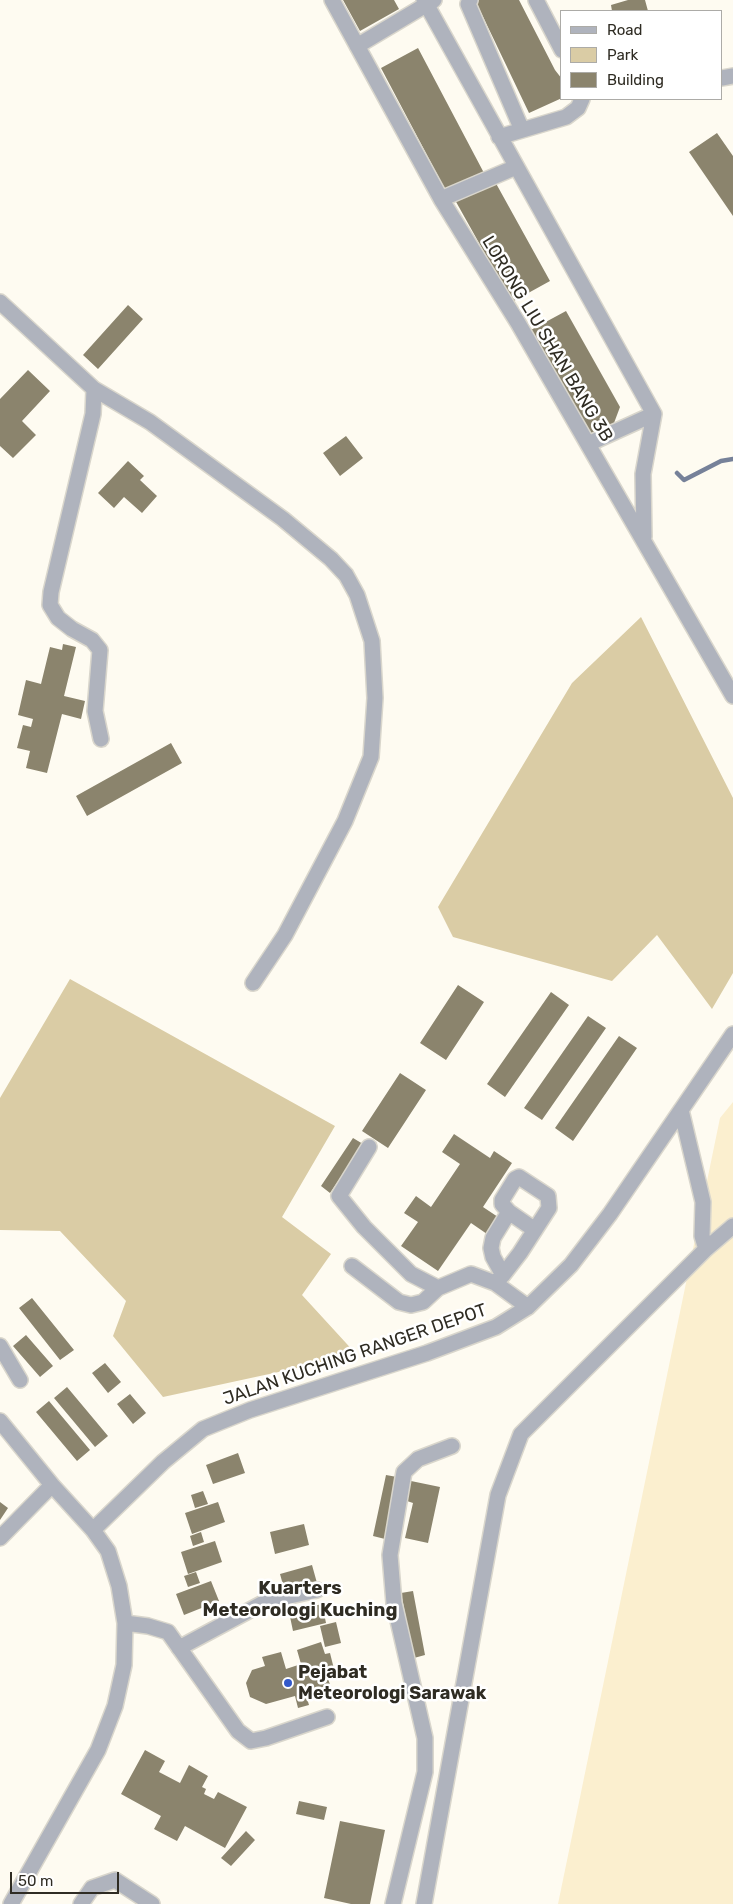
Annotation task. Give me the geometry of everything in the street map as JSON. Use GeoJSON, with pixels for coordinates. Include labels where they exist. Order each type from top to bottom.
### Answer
{"type":"FeatureCollection","features":[{"type":"Feature","properties":{"kind":"street","name":"LORONG LIU SHAN BANG 3B"},"geometry":{"type":"LineString","coordinates":[[332,0],[441,199],[518,323],[733,696]]}},
{"type":"Feature","properties":{"kind":"street"},"geometry":{"type":"LineString","coordinates":[[468,1],[522,130]]}},
{"type":"Feature","properties":{"kind":"street"},"geometry":{"type":"LineString","coordinates":[[358,46],[428,2],[499,137],[654,414],[643,474],[644,541]]}},
{"type":"Feature","properties":{"kind":"street"},"geometry":{"type":"LineString","coordinates":[[542,2],[560,45]]}},
{"type":"Feature","properties":{"kind":"street"},"geometry":{"type":"LineString","coordinates":[[499,137],[566,117],[578,108],[582,100]]}},
{"type":"Feature","properties":{"kind":"street"},"geometry":{"type":"LineString","coordinates":[[441,199],[516,167]]}},
{"type":"Feature","properties":{"kind":"street"},"geometry":{"type":"LineString","coordinates":[[0,302],[94,388],[150,422],[283,519],[331,559],[346,575],[357,594],[372,641],[376,698],[371,757],[345,821],[285,935],[253,982]]}},
{"type":"Feature","properties":{"kind":"street"},"geometry":{"type":"LineString","coordinates":[[94,388],[93,414],[53,583],[50,605],[58,618],[72,629],[92,640],[100,650],[95,711],[101,739]]}},
{"type":"Feature","properties":{"kind":"street"},"geometry":{"type":"LineString","coordinates":[[588,444],[654,414]]}},
{"type":"Feature","properties":{"kind":"street","name":"JALAN KUCHING RANGER DEPOT"},"geometry":{"type":"LineString","coordinates":[[93,1530],[163,1462],[203,1429],[250,1410],[435,1350],[496,1327],[528,1307],[571,1265],[610,1214],[733,1034]]}},
{"type":"Feature","properties":{"kind":"street"},"geometry":{"type":"LineString","coordinates":[[681,1110],[703,1202],[702,1236],[706,1249]]}},
{"type":"Feature","properties":{"kind":"street"},"geometry":{"type":"LineString","coordinates":[[369,1147],[339,1196],[364,1227],[411,1274],[438,1288]]}},
{"type":"Feature","properties":{"kind":"street"},"geometry":{"type":"LineString","coordinates":[[499,1279],[535,1230],[550,1202],[548,1196],[519,1177],[515,1179],[502,1200],[502,1204],[509,1212],[535,1230]]}},
{"type":"Feature","properties":{"kind":"street"},"geometry":{"type":"LineString","coordinates":[[509,1212],[493,1238],[491,1248],[499,1279],[528,1307]]}},
{"type":"Feature","properties":{"kind":"street"},"geometry":{"type":"LineString","coordinates":[[424,1904],[498,1495],[521,1434],[706,1249],[733,1226]]}},
{"type":"Feature","properties":{"kind":"street"},"geometry":{"type":"LineString","coordinates":[[352,1266],[399,1302],[411,1305],[423,1302],[438,1288],[471,1274],[499,1279]]}},
{"type":"Feature","properties":{"kind":"street"},"geometry":{"type":"LineString","coordinates":[[0,1346],[20,1380]]}},
{"type":"Feature","properties":{"kind":"street"},"geometry":{"type":"LineString","coordinates":[[0,1420],[52,1485],[93,1530],[108,1551],[115,1569],[125,1623],[124,1665],[115,1706],[101,1742],[11,1904]]}},
{"type":"Feature","properties":{"kind":"street"},"geometry":{"type":"LineString","coordinates":[[393,1904],[425,1772],[425,1738],[394,1603],[390,1555],[404,1472],[418,1459],[452,1446]]}},
{"type":"Feature","properties":{"kind":"street"},"geometry":{"type":"LineString","coordinates":[[0,1538],[52,1485]]}},
{"type":"Feature","properties":{"kind":"street"},"geometry":{"type":"LineString","coordinates":[[179,1648],[268,1601],[317,1590]]}},
{"type":"Feature","properties":{"kind":"street"},"geometry":{"type":"LineString","coordinates":[[125,1623],[148,1626],[168,1632],[238,1731],[251,1740],[266,1738],[327,1717]]}},
{"type":"Feature","properties":{"kind":"street"},"geometry":{"type":"LineString","coordinates":[[81,1904],[92,1888],[115,1880],[152,1904]]}},
{"type":"Feature","properties":{"kind":"shaded area"},"geometry":{"type":"Polygon","coordinates":[[[733,1102],[733,1904],[558,1904],[720,1118],[733,1102]]]}},
{"type":"Feature","properties":{"kind":"green space"},"geometry":{"type":"Polygon","coordinates":[[[641,617],[733,798],[733,973],[712,1009],[657,935],[612,981],[453,937],[438,907],[572,683],[641,617]]]}},
{"type":"Feature","properties":{"kind":"green space"},"geometry":{"type":"Polygon","coordinates":[[[70,979],[335,1126],[282,1217],[331,1254],[302,1295],[357,1355],[163,1397],[113,1336],[126,1301],[60,1231],[0,1230],[0,1098],[70,979]]]}},
{"type":"Feature","properties":{"kind":"building"},"geometry":{"type":"Polygon","coordinates":[[[343,0],[394,0],[399,9],[360,31],[343,0]]]}},
{"type":"Feature","properties":{"kind":"building"},"geometry":{"type":"Polygon","coordinates":[[[475,0],[519,0],[560,76],[560,99],[529,113],[475,0]]]}},
{"type":"Feature","properties":{"kind":"building"},"geometry":{"type":"Polygon","coordinates":[[[628,0],[645,0],[648,10],[612,10],[611,5],[628,0]]]}},
{"type":"Feature","properties":{"kind":"building"},"geometry":{"type":"Polygon","coordinates":[[[418,48],[484,173],[447,193],[381,68],[418,48]]]}},
{"type":"Feature","properties":{"kind":"building"},"geometry":{"type":"Polygon","coordinates":[[[717,133],[733,156],[733,216],[689,152],[717,133]]]}},
{"type":"Feature","properties":{"kind":"building"},"geometry":{"type":"Polygon","coordinates":[[[493,178],[550,281],[512,302],[455,200],[493,178]]]}},
{"type":"Feature","properties":{"kind":"building"},"geometry":{"type":"Polygon","coordinates":[[[128,305],[143,319],[98,369],[83,355],[128,305]]]}},
{"type":"Feature","properties":{"kind":"building"},"geometry":{"type":"Polygon","coordinates":[[[566,311],[620,407],[614,423],[594,434],[587,433],[529,331],[566,311]]]}},
{"type":"Feature","properties":{"kind":"building"},"geometry":{"type":"Polygon","coordinates":[[[28,370],[50,391],[22,421],[36,435],[13,458],[0,446],[0,399],[28,370]]]}},
{"type":"Feature","properties":{"kind":"building"},"geometry":{"type":"Polygon","coordinates":[[[346,436],[363,458],[340,476],[323,453],[346,436]]]}},
{"type":"Feature","properties":{"kind":"building"},"geometry":{"type":"Polygon","coordinates":[[[128,461],[144,476],[140,480],[157,496],[142,513],[124,497],[114,508],[98,493],[128,461]]]}},
{"type":"Feature","properties":{"kind":"building"},"geometry":{"type":"Polygon","coordinates":[[[63,644],[76,647],[64,696],[85,701],[81,719],[62,714],[47,773],[26,768],[30,751],[17,748],[23,725],[31,727],[33,719],[18,715],[26,680],[41,684],[50,647],[62,650],[63,644]]]}},
{"type":"Feature","properties":{"kind":"building"},"geometry":{"type":"Polygon","coordinates":[[[171,743],[182,763],[87,816],[76,796],[171,743]]]}},
{"type":"Feature","properties":{"kind":"building"},"geometry":{"type":"Polygon","coordinates":[[[458,985],[484,1002],[446,1060],[420,1043],[458,985]]]}},
{"type":"Feature","properties":{"kind":"building"},"geometry":{"type":"Polygon","coordinates":[[[551,992],[569,1005],[505,1097],[487,1084],[551,992]]]}},
{"type":"Feature","properties":{"kind":"building"},"geometry":{"type":"Polygon","coordinates":[[[588,1016],[606,1028],[542,1120],[524,1108],[588,1016]]]}},
{"type":"Feature","properties":{"kind":"building"},"geometry":{"type":"Polygon","coordinates":[[[619,1036],[637,1048],[573,1141],[555,1128],[619,1036]]]}},
{"type":"Feature","properties":{"kind":"building"},"geometry":{"type":"Polygon","coordinates":[[[400,1073],[426,1090],[388,1148],[362,1131],[400,1073]]]}},
{"type":"Feature","properties":{"kind":"building"},"geometry":{"type":"Polygon","coordinates":[[[454,1134],[490,1158],[494,1151],[512,1163],[483,1207],[498,1217],[487,1234],[471,1223],[438,1271],[401,1246],[418,1222],[404,1213],[416,1196],[431,1207],[460,1164],[442,1152],[454,1134]]]}},
{"type":"Feature","properties":{"kind":"building"},"geometry":{"type":"Polygon","coordinates":[[[353,1138],[363,1144],[330,1193],[321,1186],[353,1138]]]}},
{"type":"Feature","properties":{"kind":"building"},"geometry":{"type":"Polygon","coordinates":[[[32,1298],[74,1350],[60,1360],[19,1308],[32,1298]]]}},
{"type":"Feature","properties":{"kind":"building"},"geometry":{"type":"Polygon","coordinates":[[[26,1335],[53,1366],[40,1377],[13,1346],[26,1335]]]}},
{"type":"Feature","properties":{"kind":"building"},"geometry":{"type":"Polygon","coordinates":[[[105,1363],[121,1382],[108,1393],[92,1373],[105,1363]]]}},
{"type":"Feature","properties":{"kind":"building"},"geometry":{"type":"Polygon","coordinates":[[[67,1387],[108,1436],[95,1447],[54,1398],[67,1387]]]}},
{"type":"Feature","properties":{"kind":"building"},"geometry":{"type":"Polygon","coordinates":[[[130,1394],[146,1413],[133,1424],[117,1404],[130,1394]]]}},
{"type":"Feature","properties":{"kind":"building"},"geometry":{"type":"Polygon","coordinates":[[[49,1401],[90,1450],[77,1461],[36,1412],[49,1401]]]}},
{"type":"Feature","properties":{"kind":"building"},"geometry":{"type":"Polygon","coordinates":[[[238,1453],[245,1473],[213,1484],[206,1465],[238,1453]]]}},
{"type":"Feature","properties":{"kind":"building"},"geometry":{"type":"Polygon","coordinates":[[[386,1475],[397,1477],[385,1539],[373,1536],[386,1475]]]}},
{"type":"Feature","properties":{"kind":"building"},"geometry":{"type":"Polygon","coordinates":[[[411,1481],[440,1487],[428,1543],[405,1538],[413,1503],[407,1501],[411,1481]]]}},
{"type":"Feature","properties":{"kind":"building"},"geometry":{"type":"Polygon","coordinates":[[[203,1491],[208,1504],[195,1508],[191,1495],[203,1491]]]}},
{"type":"Feature","properties":{"kind":"building"},"geometry":{"type":"Polygon","coordinates":[[[0,1502],[8,1508],[0,1520],[0,1502]]]}},
{"type":"Feature","properties":{"kind":"building"},"geometry":{"type":"Polygon","coordinates":[[[218,1502],[225,1522],[192,1534],[185,1513],[218,1502]]]}},
{"type":"Feature","properties":{"kind":"building"},"geometry":{"type":"Polygon","coordinates":[[[304,1524],[309,1545],[275,1554],[270,1532],[304,1524]]]}},
{"type":"Feature","properties":{"kind":"building"},"geometry":{"type":"Polygon","coordinates":[[[201,1532],[204,1542],[193,1546],[190,1536],[201,1532]]]}},
{"type":"Feature","properties":{"kind":"building"},"geometry":{"type":"Polygon","coordinates":[[[215,1541],[222,1562],[188,1574],[181,1552],[215,1541]]]}},
{"type":"Feature","properties":{"kind":"building"},"geometry":{"type":"Polygon","coordinates":[[[312,1565],[317,1583],[285,1592],[280,1574],[312,1565]]]}},
{"type":"Feature","properties":{"kind":"building"},"geometry":{"type":"Polygon","coordinates":[[[196,1572],[200,1583],[188,1587],[184,1576],[196,1572]]]}},
{"type":"Feature","properties":{"kind":"building"},"geometry":{"type":"Polygon","coordinates":[[[211,1581],[219,1601],[184,1615],[176,1594],[211,1581]]]}},
{"type":"Feature","properties":{"kind":"building"},"geometry":{"type":"Polygon","coordinates":[[[413,1591],[425,1655],[414,1658],[401,1593],[413,1591]]]}},
{"type":"Feature","properties":{"kind":"building"},"geometry":{"type":"Polygon","coordinates":[[[322,1604],[326,1623],[293,1631],[289,1612],[322,1604]]]}},
{"type":"Feature","properties":{"kind":"building"},"geometry":{"type":"Polygon","coordinates":[[[336,1622],[341,1643],[325,1647],[320,1626],[336,1622]]]}},
{"type":"Feature","properties":{"kind":"building"},"geometry":{"type":"Polygon","coordinates":[[[321,1642],[325,1654],[330,1653],[335,1673],[327,1675],[331,1688],[306,1695],[309,1705],[298,1708],[295,1696],[266,1704],[250,1697],[246,1683],[252,1670],[265,1666],[262,1657],[281,1652],[286,1669],[301,1664],[297,1650],[321,1642]]]}},
{"type":"Feature","properties":{"kind":"building"},"geometry":{"type":"Polygon","coordinates":[[[145,1750],[165,1761],[159,1772],[180,1783],[189,1765],[208,1776],[202,1787],[206,1789],[204,1794],[214,1799],[218,1792],[247,1807],[225,1848],[185,1826],[177,1841],[154,1829],[161,1816],[121,1794],[145,1750]]]}},
{"type":"Feature","properties":{"kind":"building"},"geometry":{"type":"Polygon","coordinates":[[[299,1801],[327,1807],[324,1820],[296,1814],[299,1801]]]}},
{"type":"Feature","properties":{"kind":"building"},"geometry":{"type":"Polygon","coordinates":[[[340,1821],[385,1830],[370,1904],[351,1904],[324,1898],[340,1821]]]}},
{"type":"Feature","properties":{"kind":"building"},"geometry":{"type":"Polygon","coordinates":[[[246,1831],[255,1840],[231,1866],[221,1858],[246,1831]]]}},
{"type":"Feature","properties":{"kind":"waterway"},"geometry":{"type":"LineString","coordinates":[[677,473],[684,480],[721,461],[733,459]]}},
{"type":"Feature","properties":{"kind":"place","name":"Pejabat Meteorologi Sarawak"},"geometry":{"type":"Point","coordinates":[288,1683]}},
{"type":"Feature","properties":{"kind":"district","name":"Kuarters Meteorologi Kuching"},"geometry":{"type":"Point","coordinates":[300,1600]}}]}
